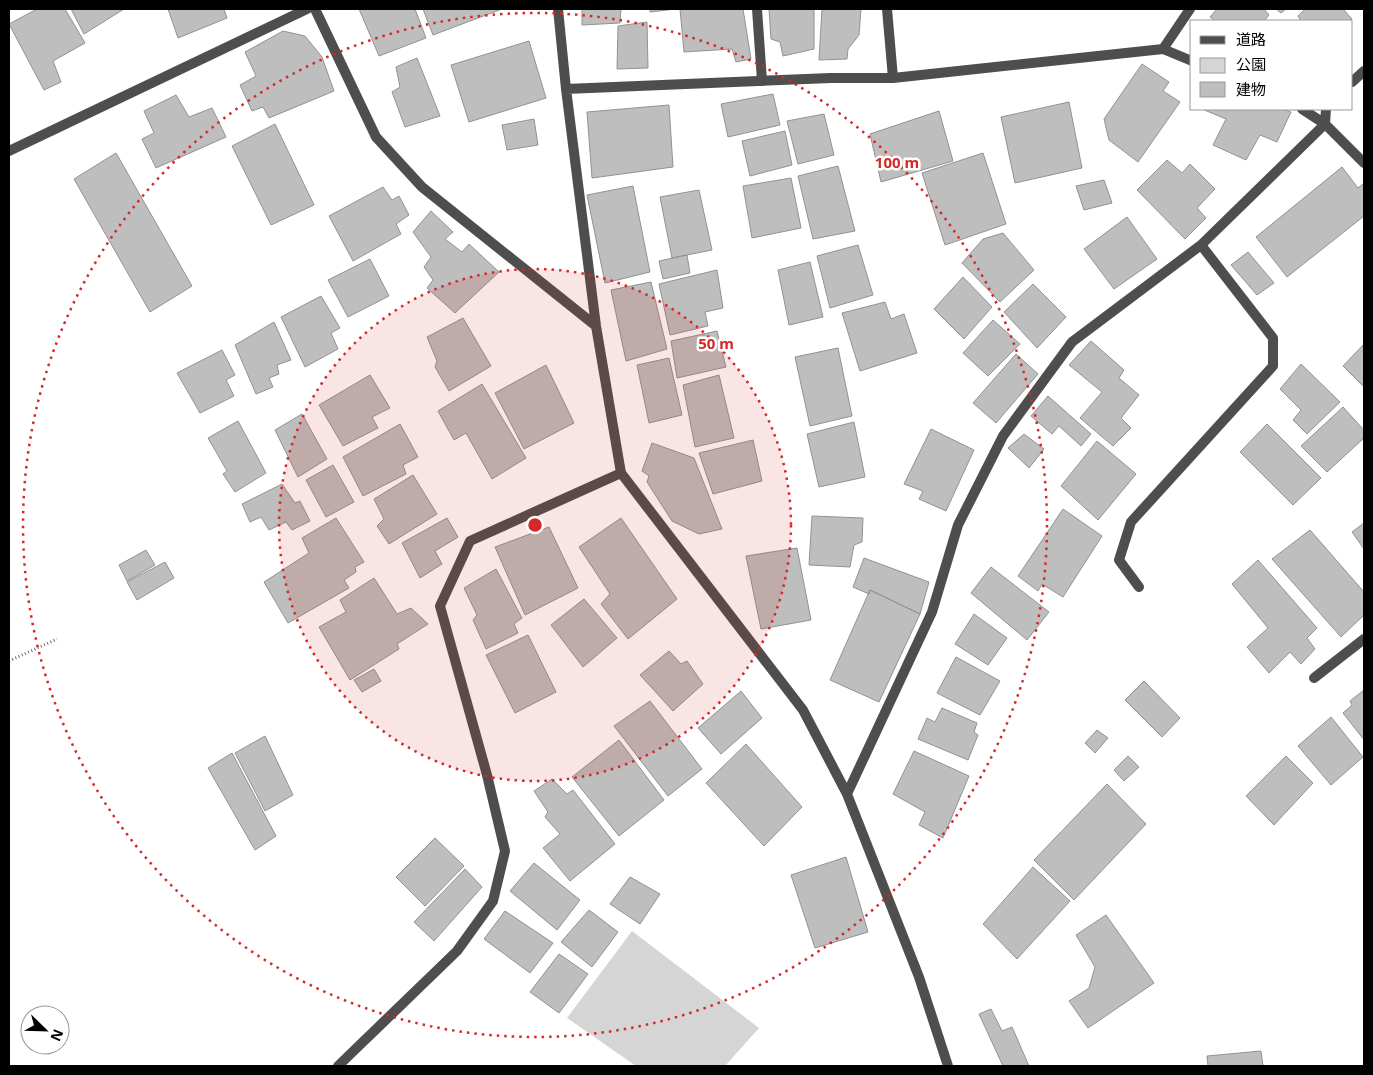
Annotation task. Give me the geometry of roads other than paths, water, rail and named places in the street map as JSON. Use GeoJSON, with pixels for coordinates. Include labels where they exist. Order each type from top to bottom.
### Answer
{"type":"FeatureCollection","features":[{"type":"Feature","properties":{"kind":"street"},"geometry":{"type":"LineString","coordinates":[[9,151],[307,9]]}},
{"type":"Feature","properties":{"kind":"street"},"geometry":{"type":"LineString","coordinates":[[315,9],[376,136],[422,187],[596,326]]}},
{"type":"Feature","properties":{"kind":"street"},"geometry":{"type":"LineString","coordinates":[[558,9],[566,89],[596,326],[620,473],[803,710],[847,794],[919,977],[948,1066]]}},
{"type":"Feature","properties":{"kind":"street"},"geometry":{"type":"LineString","coordinates":[[757,9],[762,81]]}},
{"type":"Feature","properties":{"kind":"street"},"geometry":{"type":"LineString","coordinates":[[887,9],[893,78]]}},
{"type":"Feature","properties":{"kind":"street"},"geometry":{"type":"LineString","coordinates":[[1163,49],[1190,9]]}},
{"type":"Feature","properties":{"kind":"street"},"geometry":{"type":"LineString","coordinates":[[566,89],[831,78],[893,78],[1163,49],[1190,60]]}},
{"type":"Feature","properties":{"kind":"street"},"geometry":{"type":"LineString","coordinates":[[1353,81],[1364,71]]}},
{"type":"Feature","properties":{"kind":"street"},"geometry":{"type":"LineString","coordinates":[[1303,110],[1324,124],[1364,163]]}},
{"type":"Feature","properties":{"kind":"street"},"geometry":{"type":"LineString","coordinates":[[847,794],[932,612],[958,525],[1003,436],[1072,342],[1201,245],[1324,124],[1326,110]]}},
{"type":"Feature","properties":{"kind":"street"},"geometry":{"type":"LineString","coordinates":[[1139,587],[1119,560],[1131,522],[1273,366],[1273,338],[1201,245]]}},
{"type":"Feature","properties":{"kind":"street"},"geometry":{"type":"LineString","coordinates":[[338,1066],[457,950],[493,901],[505,852],[487,775],[440,606],[470,541],[620,473]]}},
{"type":"Feature","properties":{"kind":"street"},"geometry":{"type":"LineString","coordinates":[[1314,678],[1364,639]]}}]}
